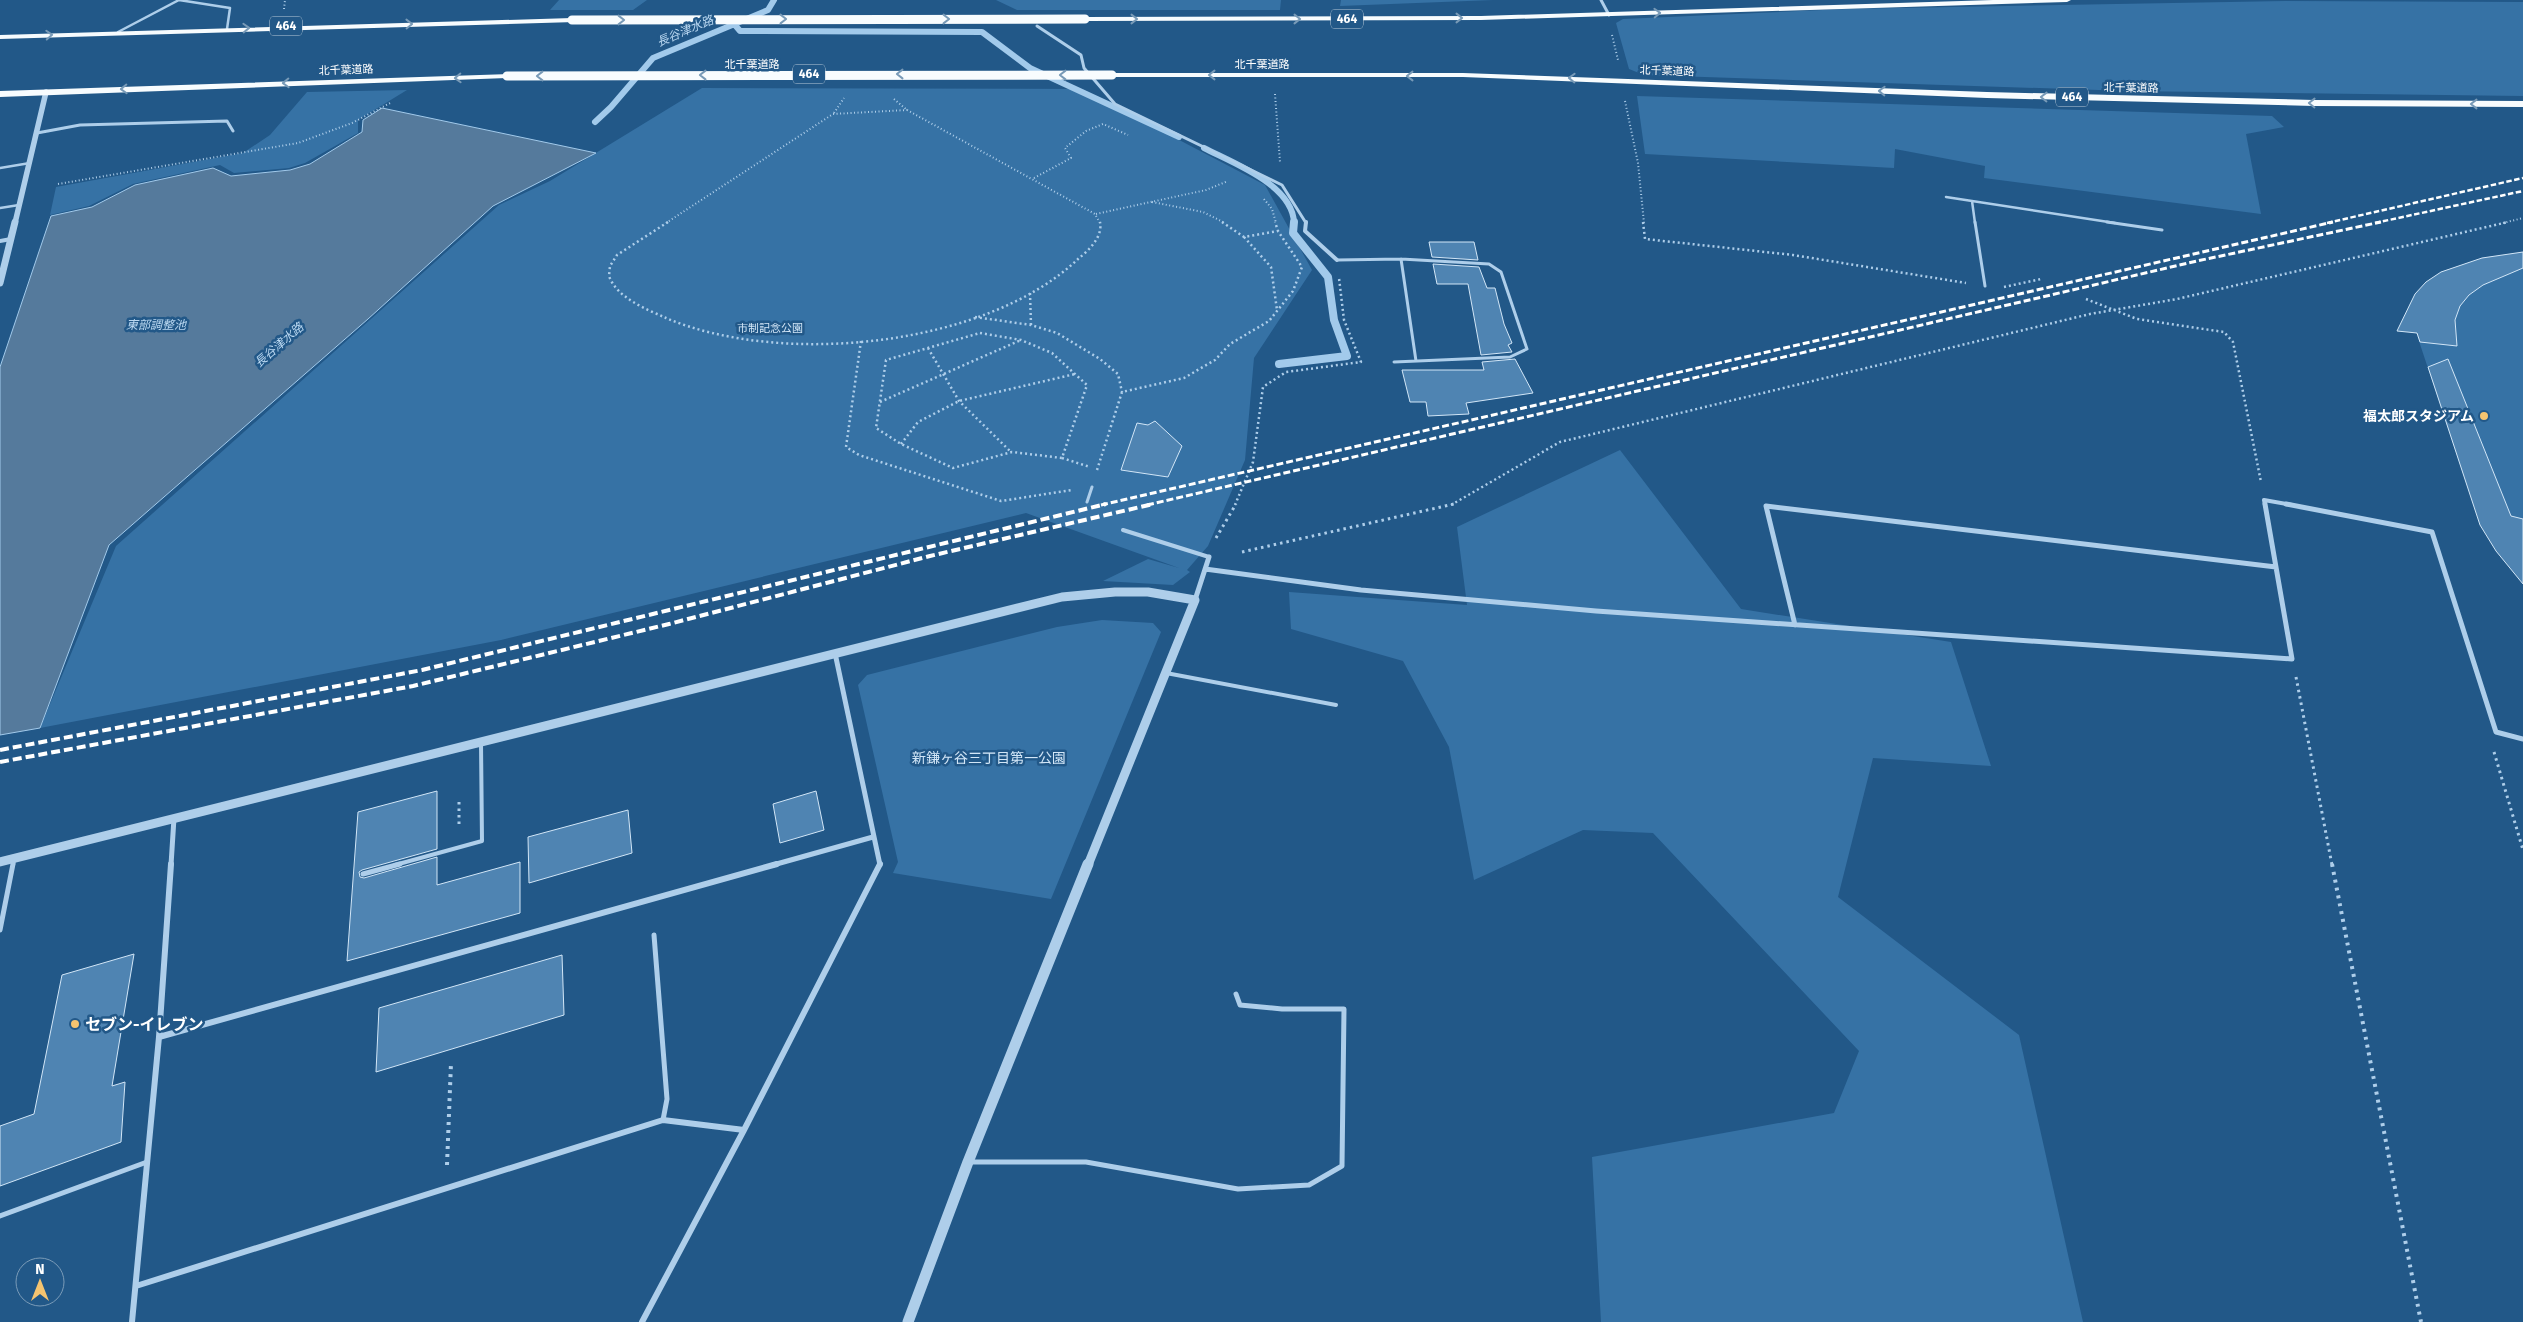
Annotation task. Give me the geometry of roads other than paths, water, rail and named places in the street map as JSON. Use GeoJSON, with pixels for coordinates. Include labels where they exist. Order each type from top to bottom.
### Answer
{"type":"FeatureCollection","features":[{"type":"Feature","properties":{"kind":"highway","name":"464"},"geometry":{"type":"LineString","coordinates":[[0,37],[227,28],[572,20],[1481,18],[2067,0]]}},
{"type":"Feature","properties":{"kind":"highway","name":"北千葉道路"},"geometry":{"type":"LineString","coordinates":[[0,94],[507,76],[1112,74],[1473,76],[2034,96],[2304,103],[2523,104]]}},
{"type":"Feature","properties":{"kind":"street"},"geometry":{"type":"LineString","coordinates":[[1601,0],[1608,15]]}},
{"type":"Feature","properties":{"kind":"street"},"geometry":{"type":"LineString","coordinates":[[1038,26],[1081,55],[1084,68],[1115,104],[1282,185],[1306,221],[1305,232],[1337,260]]}},
{"type":"Feature","properties":{"kind":"street"},"geometry":{"type":"LineString","coordinates":[[0,283],[46,92]]}},
{"type":"Feature","properties":{"kind":"street"},"geometry":{"type":"LineString","coordinates":[[37,133],[80,124],[227,121],[233,131]]}},
{"type":"Feature","properties":{"kind":"street"},"geometry":{"type":"LineString","coordinates":[[0,241],[11,240]]}},
{"type":"Feature","properties":{"kind":"street"},"geometry":{"type":"LineString","coordinates":[[1205,569],[1361,590],[1596,611],[2292,659],[2264,500],[2432,532],[2496,732],[2523,739]]}},
{"type":"Feature","properties":{"kind":"street"},"geometry":{"type":"LineString","coordinates":[[1795,625],[1766,506],[2276,567]]}},
{"type":"Feature","properties":{"kind":"street"},"geometry":{"type":"LineString","coordinates":[[908,1322],[968,1162],[1166,673],[1195,600],[1209,557]]}},
{"type":"Feature","properties":{"kind":"street"},"geometry":{"type":"LineString","coordinates":[[0,862],[835,652],[1062,597],[1115,592],[1148,592],[1195,600]]}},
{"type":"Feature","properties":{"kind":"street"},"geometry":{"type":"LineString","coordinates":[[642,1322],[744,1130],[880,865],[835,652]]}},
{"type":"Feature","properties":{"kind":"street"},"geometry":{"type":"LineString","coordinates":[[132,1322],[159,1037],[174,817]]}},
{"type":"Feature","properties":{"kind":"street"},"geometry":{"type":"LineString","coordinates":[[159,1037],[873,837]]}},
{"type":"Feature","properties":{"kind":"street"},"geometry":{"type":"LineString","coordinates":[[136,1286],[663,1120],[744,1130]]}},
{"type":"Feature","properties":{"kind":"lane"},"geometry":{"type":"LineString","coordinates":[[118,32],[179,0],[230,8],[227,28]]}},
{"type":"Feature","properties":{"kind":"lane"},"geometry":{"type":"LineString","coordinates":[[0,168],[30,163]]}},
{"type":"Feature","properties":{"kind":"lane"},"geometry":{"type":"LineString","coordinates":[[1946,197],[2162,230]]}},
{"type":"Feature","properties":{"kind":"lane"},"geometry":{"type":"LineString","coordinates":[[1972,201],[1985,286]]}},
{"type":"Feature","properties":{"kind":"lane"},"geometry":{"type":"LineString","coordinates":[[0,208],[19,204]]}},
{"type":"Feature","properties":{"kind":"lane"},"geometry":{"type":"LineString","coordinates":[[1337,260],[1401,259],[1488,264],[1501,272],[1526,349],[1510,357],[1394,362]]}},
{"type":"Feature","properties":{"kind":"lane"},"geometry":{"type":"LineString","coordinates":[[1401,259],[1416,361]]}},
{"type":"Feature","properties":{"kind":"lane"},"geometry":{"type":"LineString","coordinates":[[1087,502],[1092,487]]}},
{"type":"Feature","properties":{"kind":"lane"},"geometry":{"type":"LineString","coordinates":[[1123,530],[1209,557]]}},
{"type":"Feature","properties":{"kind":"lane"},"geometry":{"type":"LineString","coordinates":[[1166,673],[1336,705]]}},
{"type":"Feature","properties":{"kind":"lane"},"geometry":{"type":"LineString","coordinates":[[363,874],[482,841],[482,741]]}},
{"type":"Feature","properties":{"kind":"lane"},"geometry":{"type":"LineString","coordinates":[[0,930],[15,858]]}},
{"type":"Feature","properties":{"kind":"lane"},"geometry":{"type":"LineString","coordinates":[[654,935],[667,1099],[663,1120]]}},
{"type":"Feature","properties":{"kind":"lane"},"geometry":{"type":"LineString","coordinates":[[968,1162],[1086,1162],[1238,1189],[1309,1185],[1342,1166],[1344,1009],[1282,1009],[1240,1004],[1236,994]]}},
{"type":"Feature","properties":{"kind":"lane"},"geometry":{"type":"LineString","coordinates":[[0,1216],[147,1162]]}},
{"type":"Feature","properties":{"kind":"water","name":"東部調整池"},"geometry":{"type":"Polygon","coordinates":[[[382,108],[596,153],[493,206],[368,319],[109,545],[40,728],[0,735],[0,367],[51,216],[92,207],[135,185],[213,168],[231,176],[290,170],[310,164],[362,132],[363,120],[382,108]]]}},
{"type":"Feature","properties":{"kind":"waterway","name":"長谷津水路"},"geometry":{"type":"LineString","coordinates":[[595,122],[611,107],[653,58],[768,10],[774,0]]}},
{"type":"Feature","properties":{"kind":"waterway"},"geometry":{"type":"LineString","coordinates":[[735,25],[740,31],[982,32],[1030,68],[1179,137]]}},
{"type":"Feature","properties":{"kind":"waterway"},"geometry":{"type":"LineString","coordinates":[[1204,148],[1245,168],[1273,187],[1284,197],[1291,209],[1294,223]]}},
{"type":"Feature","properties":{"kind":"waterway"},"geometry":{"type":"LineString","coordinates":[[1279,364],[1347,356],[1334,320],[1328,277],[1293,233],[1294,223]]}},
{"type":"Feature","properties":{"kind":"railway"},"geometry":{"type":"LineString","coordinates":[[2327,223],[2523,178]]}},
{"type":"Feature","properties":{"kind":"railway"},"geometry":{"type":"LineString","coordinates":[[2375,223],[2523,191]]}},
{"type":"Feature","properties":{"kind":"railway"},"geometry":{"type":"LineString","coordinates":[[1101,505],[2333,222]]}},
{"type":"Feature","properties":{"kind":"railway"},"geometry":{"type":"LineString","coordinates":[[1147,505],[2197,261],[2381,222]]}},
{"type":"Feature","properties":{"kind":"railway"},"geometry":{"type":"LineString","coordinates":[[0,750],[422,670],[1106,504]]}},
{"type":"Feature","properties":{"kind":"railway"},"geometry":{"type":"LineString","coordinates":[[0,762],[413,686],[669,624],[930,556],[1153,504]]}},
{"type":"Feature","properties":{"kind":"place","name":"福太郎スタジアム"},"geometry":{"type":"Point","coordinates":[2484,416]}},
{"type":"Feature","properties":{"kind":"place","name":"セブン-イレブン"},"geometry":{"type":"Point","coordinates":[75,1024]}},
{"type":"Feature","properties":{"kind":"park label","name":"市制記念公園"},"geometry":{"type":"Point","coordinates":[770,328]}},
{"type":"Feature","properties":{"kind":"park label","name":"新鎌ヶ谷三丁目第一公園"},"geometry":{"type":"Point","coordinates":[989,758]}}]}
